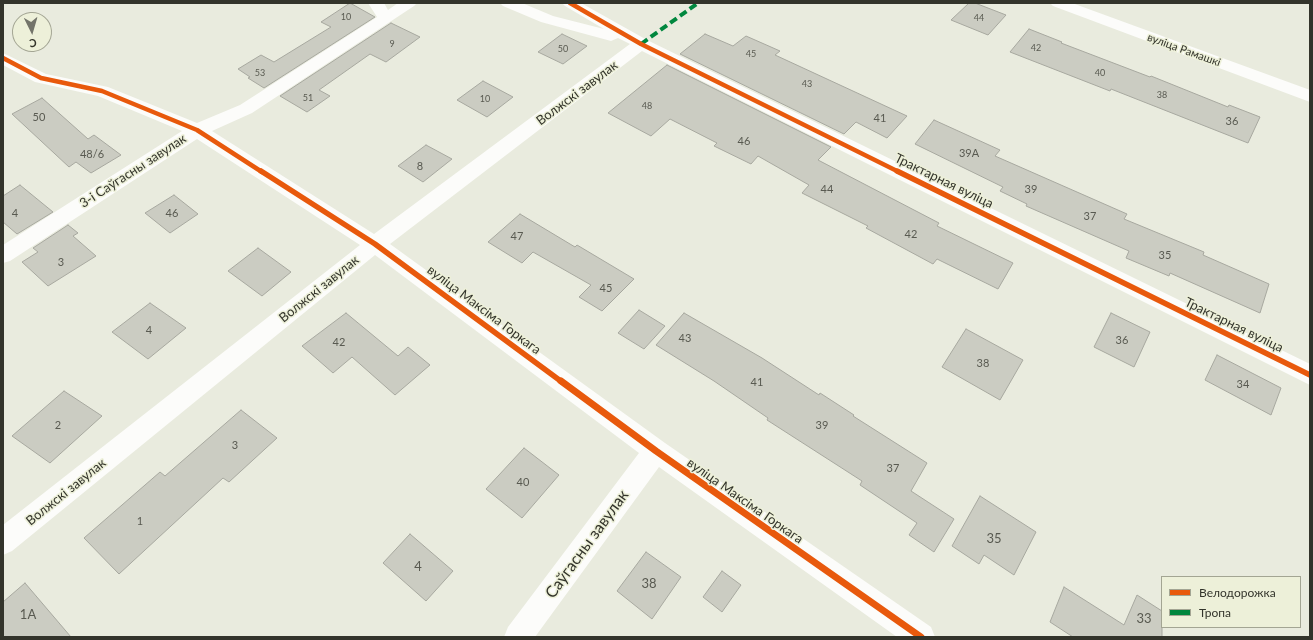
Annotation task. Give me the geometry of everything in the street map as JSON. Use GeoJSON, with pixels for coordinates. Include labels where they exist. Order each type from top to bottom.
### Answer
{"type":"FeatureCollection","features":[{"type":"Feature","properties":{"kind":"street"},"geometry":{"type":"LineString","coordinates":[[376,3],[386,18]]}},
{"type":"Feature","properties":{"kind":"street","name":"3-і Саўгасны завулак"},"geometry":{"type":"LineString","coordinates":[[3,255],[197,130],[246,110],[409,3]]}},
{"type":"Feature","properties":{"kind":"street","name":"Трактарная вуліца"},"geometry":{"type":"LineString","coordinates":[[508,3],[547,19],[641,44]]}},
{"type":"Feature","properties":{"kind":"street","name":"Трактарная вуліца"},"geometry":{"type":"LineString","coordinates":[[570,3],[641,44],[1310,375]]}},
{"type":"Feature","properties":{"kind":"street","name":"вуліца Рамашкі"},"geometry":{"type":"LineString","coordinates":[[1058,3],[1310,96]]}},
{"type":"Feature","properties":{"kind":"street","name":"Волжскі завулак"},"geometry":{"type":"LineString","coordinates":[[3,542],[376,244],[641,44]]}},
{"type":"Feature","properties":{"kind":"street","name":"вуліца Максіма Горкага"},"geometry":{"type":"LineString","coordinates":[[3,58],[41,78],[115,95],[197,130],[376,244],[656,451],[921,637]]}},
{"type":"Feature","properties":{"kind":"street","name":"Саўгасны завулак"},"geometry":{"type":"LineString","coordinates":[[518,637],[656,451]]}},
{"type":"Feature","properties":{"kind":"building"},"geometry":{"type":"Polygon","coordinates":[[[350,3],[375,17],[264,88],[248,78],[250,77],[238,69],[261,55],[274,62],[331,27],[321,22],[350,3]]]}},
{"type":"Feature","properties":{"kind":"building"},"geometry":{"type":"Polygon","coordinates":[[[969,3],[975,3],[1006,15],[988,35],[951,20],[969,3]]]}},
{"type":"Feature","properties":{"kind":"building"},"geometry":{"type":"Polygon","coordinates":[[[391,23],[420,37],[386,62],[370,54],[319,90],[330,96],[307,112],[280,96],[391,23]]]}},
{"type":"Feature","properties":{"kind":"building"},"geometry":{"type":"Polygon","coordinates":[[[1029,29],[1062,42],[1061,43],[1150,77],[1151,76],[1228,107],[1229,105],[1260,117],[1248,143],[1111,89],[1110,91],[1010,52],[1029,29]]]}},
{"type":"Feature","properties":{"kind":"building"},"geometry":{"type":"Polygon","coordinates":[[[562,34],[587,46],[563,64],[538,52],[562,34]]]}},
{"type":"Feature","properties":{"kind":"building"},"geometry":{"type":"Polygon","coordinates":[[[705,34],[733,46],[746,36],[780,51],[775,55],[907,116],[887,138],[856,122],[844,134],[680,54],[705,34]]]}},
{"type":"Feature","properties":{"kind":"building"},"geometry":{"type":"Polygon","coordinates":[[[667,65],[831,147],[818,160],[939,223],[937,226],[1013,263],[998,289],[937,259],[933,264],[866,228],[868,226],[802,193],[809,185],[758,156],[751,164],[714,146],[717,143],[670,119],[651,136],[608,113],[667,65]]]}},
{"type":"Feature","properties":{"kind":"building"},"geometry":{"type":"Polygon","coordinates":[[[483,81],[513,97],[487,117],[457,100],[483,81]]]}},
{"type":"Feature","properties":{"kind":"building"},"geometry":{"type":"Polygon","coordinates":[[[42,98],[88,139],[94,135],[121,155],[91,173],[76,162],[69,167],[12,114],[42,98]]]}},
{"type":"Feature","properties":{"kind":"building"},"geometry":{"type":"Polygon","coordinates":[[[934,120],[1000,150],[995,156],[1127,214],[1124,219],[1204,252],[1203,255],[1269,284],[1260,313],[1170,273],[1169,276],[1126,258],[1129,251],[1026,206],[1027,204],[1000,191],[1003,187],[915,144],[934,120]]]}},
{"type":"Feature","properties":{"kind":"building"},"geometry":{"type":"Polygon","coordinates":[[[426,145],[452,159],[423,182],[398,166],[426,145]]]}},
{"type":"Feature","properties":{"kind":"building"},"geometry":{"type":"Polygon","coordinates":[[[20,185],[53,212],[17,234],[3,222],[3,196],[20,185]]]}},
{"type":"Feature","properties":{"kind":"building"},"geometry":{"type":"Polygon","coordinates":[[[174,195],[198,214],[170,233],[145,213],[174,195]]]}},
{"type":"Feature","properties":{"kind":"building"},"geometry":{"type":"Polygon","coordinates":[[[520,214],[575,247],[577,245],[634,279],[602,311],[579,297],[591,285],[533,252],[522,263],[488,242],[520,214]]]}},
{"type":"Feature","properties":{"kind":"building"},"geometry":{"type":"Polygon","coordinates":[[[68,225],[78,233],[73,236],[96,256],[48,286],[22,262],[38,252],[33,248],[68,225]]]}},
{"type":"Feature","properties":{"kind":"building"},"geometry":{"type":"Polygon","coordinates":[[[258,248],[291,272],[262,296],[228,271],[258,248]]]}},
{"type":"Feature","properties":{"kind":"building"},"geometry":{"type":"Polygon","coordinates":[[[150,303],[186,328],[148,359],[112,332],[150,303]]]}},
{"type":"Feature","properties":{"kind":"building"},"geometry":{"type":"Polygon","coordinates":[[[639,310],[665,326],[644,349],[618,333],[639,310]]]}},
{"type":"Feature","properties":{"kind":"building"},"geometry":{"type":"Polygon","coordinates":[[[346,313],[398,356],[408,347],[430,365],[395,395],[352,357],[333,373],[302,346],[346,313]]]}},
{"type":"Feature","properties":{"kind":"building"},"geometry":{"type":"Polygon","coordinates":[[[684,313],[762,358],[819,395],[820,393],[927,463],[911,491],[954,519],[934,552],[909,535],[917,523],[860,485],[862,481],[767,420],[768,418],[714,381],[656,345],[684,313]]]}},
{"type":"Feature","properties":{"kind":"building"},"geometry":{"type":"Polygon","coordinates":[[[1111,313],[1150,332],[1134,367],[1094,347],[1111,313]]]}},
{"type":"Feature","properties":{"kind":"building"},"geometry":{"type":"Polygon","coordinates":[[[966,329],[1023,360],[1000,400],[942,367],[966,329]]]}},
{"type":"Feature","properties":{"kind":"building"},"geometry":{"type":"Polygon","coordinates":[[[1217,355],[1281,388],[1271,415],[1205,380],[1217,355]]]}},
{"type":"Feature","properties":{"kind":"building"},"geometry":{"type":"Polygon","coordinates":[[[64,391],[102,416],[50,463],[12,436],[64,391]]]}},
{"type":"Feature","properties":{"kind":"building"},"geometry":{"type":"Polygon","coordinates":[[[241,410],[277,438],[229,482],[223,478],[119,574],[84,538],[160,472],[165,476],[241,410]]]}},
{"type":"Feature","properties":{"kind":"building"},"geometry":{"type":"Polygon","coordinates":[[[524,448],[559,475],[522,518],[486,489],[524,448]]]}},
{"type":"Feature","properties":{"kind":"building"},"geometry":{"type":"Polygon","coordinates":[[[980,496],[1036,532],[1014,575],[984,555],[979,564],[952,546],[980,496]]]}},
{"type":"Feature","properties":{"kind":"building"},"geometry":{"type":"Polygon","coordinates":[[[410,534],[453,571],[426,601],[383,563],[410,534]]]}},
{"type":"Feature","properties":{"kind":"building"},"geometry":{"type":"Polygon","coordinates":[[[646,552],[681,577],[652,619],[617,591],[646,552]]]}},
{"type":"Feature","properties":{"kind":"building"},"geometry":{"type":"Polygon","coordinates":[[[722,571],[741,585],[722,612],[703,597],[722,571]]]}},
{"type":"Feature","properties":{"kind":"building"},"geometry":{"type":"Polygon","coordinates":[[[25,583],[71,637],[3,637],[3,602],[25,583]]]}},
{"type":"Feature","properties":{"kind":"building"},"geometry":{"type":"Polygon","coordinates":[[[1064,587],[1124,625],[1137,595],[1161,610],[1162,637],[1073,637],[1050,622],[1064,587]]]}},
{"type":"Feature","properties":{"kind":"marked path"},"geometry":{"type":"LineString","coordinates":[[641,44],[698,3]]}},
{"type":"Feature","properties":{"kind":"cycle path"},"geometry":{"type":"LineString","coordinates":[[570,3],[641,44],[1310,375]]}},
{"type":"Feature","properties":{"kind":"cycle path"},"geometry":{"type":"LineString","coordinates":[[3,58],[41,78],[102,91],[197,130],[375,244],[656,451],[921,637]]}}]}
